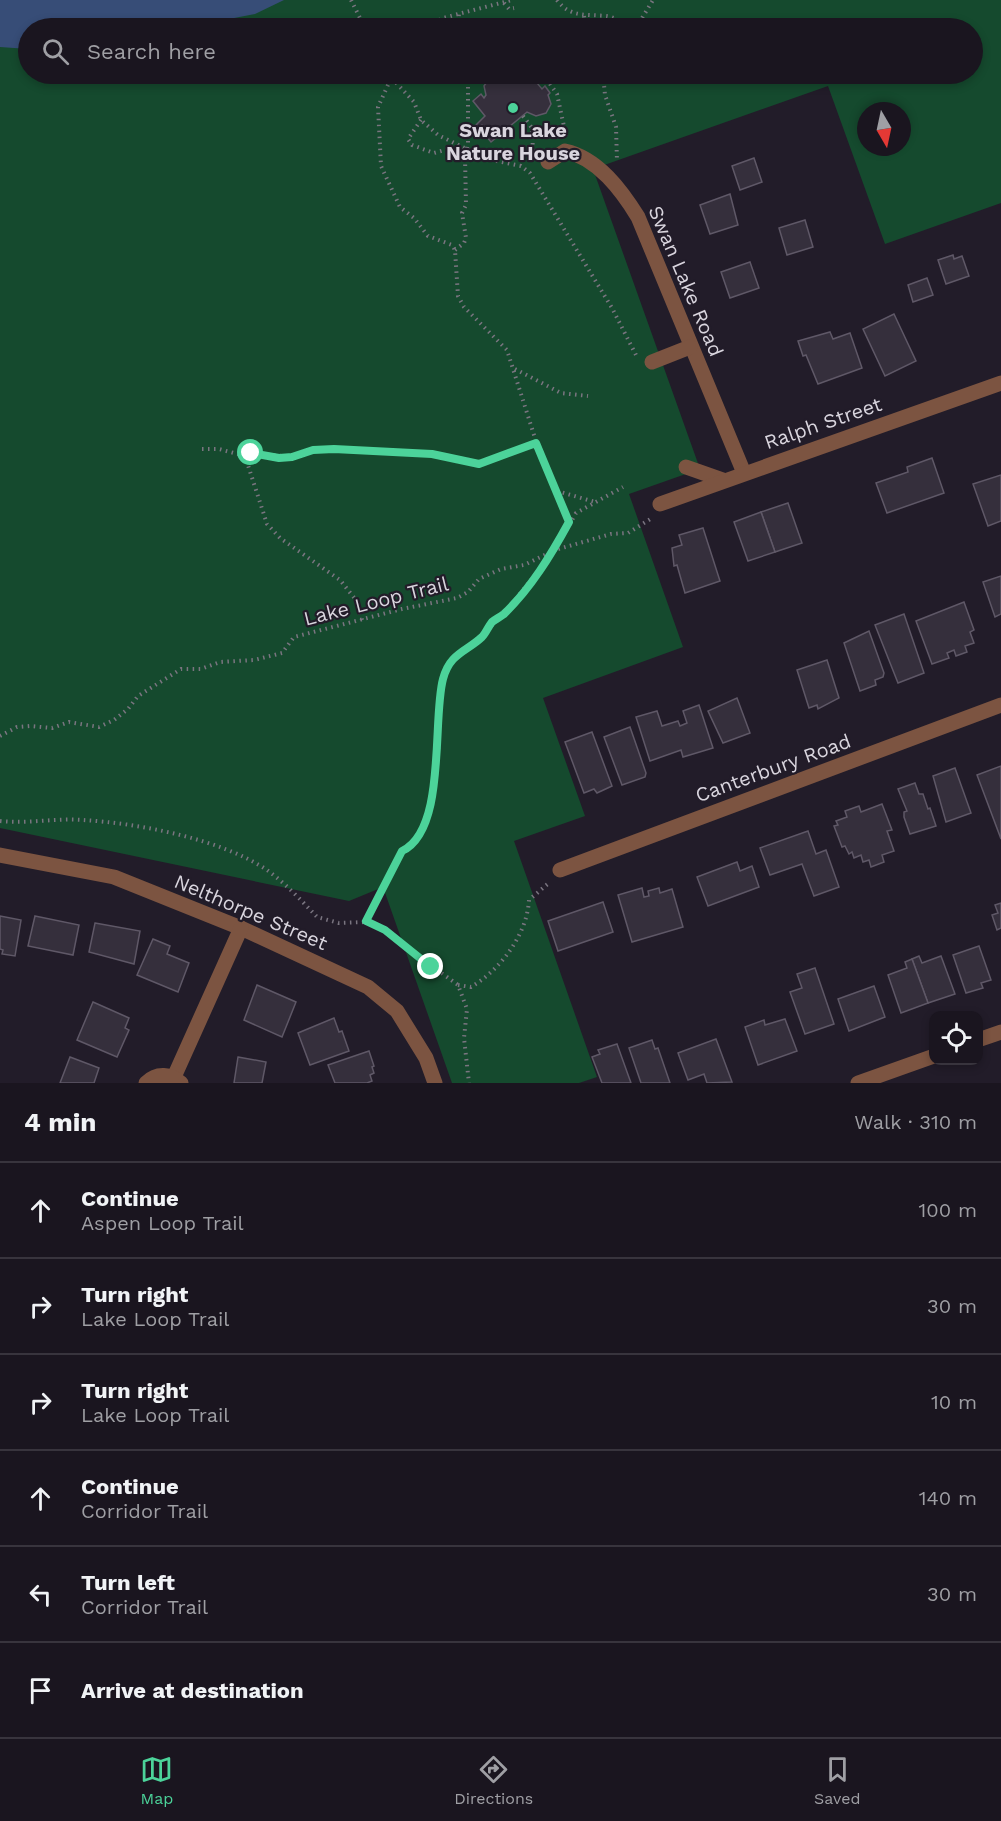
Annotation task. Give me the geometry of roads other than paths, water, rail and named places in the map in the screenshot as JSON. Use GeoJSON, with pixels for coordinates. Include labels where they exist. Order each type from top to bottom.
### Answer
{"type":"FeatureCollection","features":[{"type":"Feature","properties":{"kind":"street","name":"Swan Lake Road"},"geometry":{"type":"LineString","coordinates":[[548,162],[565,151],[578,154],[624,195],[638,218],[744,473]]}},
{"type":"Feature","properties":{"kind":"street"},"geometry":{"type":"LineString","coordinates":[[645,362],[690,347]]}},
{"type":"Feature","properties":{"kind":"street","name":"Ralph Street"},"geometry":{"type":"LineString","coordinates":[[660,504],[1001,382]]}},
{"type":"Feature","properties":{"kind":"street"},"geometry":{"type":"LineString","coordinates":[[686,467],[723,480]]}},
{"type":"Feature","properties":{"kind":"street","name":"Canterbury Road"},"geometry":{"type":"LineString","coordinates":[[560,870],[1001,705]]}},
{"type":"Feature","properties":{"kind":"street","name":"Nelthorpe Street"},"geometry":{"type":"LineString","coordinates":[[0,855],[114,877],[241,928],[368,987],[397,1011],[426,1058],[435,1083]]}},
{"type":"Feature","properties":{"kind":"street"},"geometry":{"type":"LineString","coordinates":[[146,1083],[161,1075],[178,1080],[241,928]]}},
{"type":"Feature","properties":{"kind":"street"},"geometry":{"type":"LineString","coordinates":[[983,1038],[1001,1032]]}},
{"type":"Feature","properties":{"kind":"street"},"geometry":{"type":"LineString","coordinates":[[858,1083],[929,1057]]}},
{"type":"Feature","properties":{"kind":"water"},"geometry":{"type":"Polygon","coordinates":[[[0,0],[284,0],[255,14],[234,18],[18,18],[18,48],[0,47],[0,0]]]}},
{"type":"Feature","properties":{"kind":"place","name":"Swan Lake Nature House"},"geometry":{"type":"Point","coordinates":[513,108]}}]}
